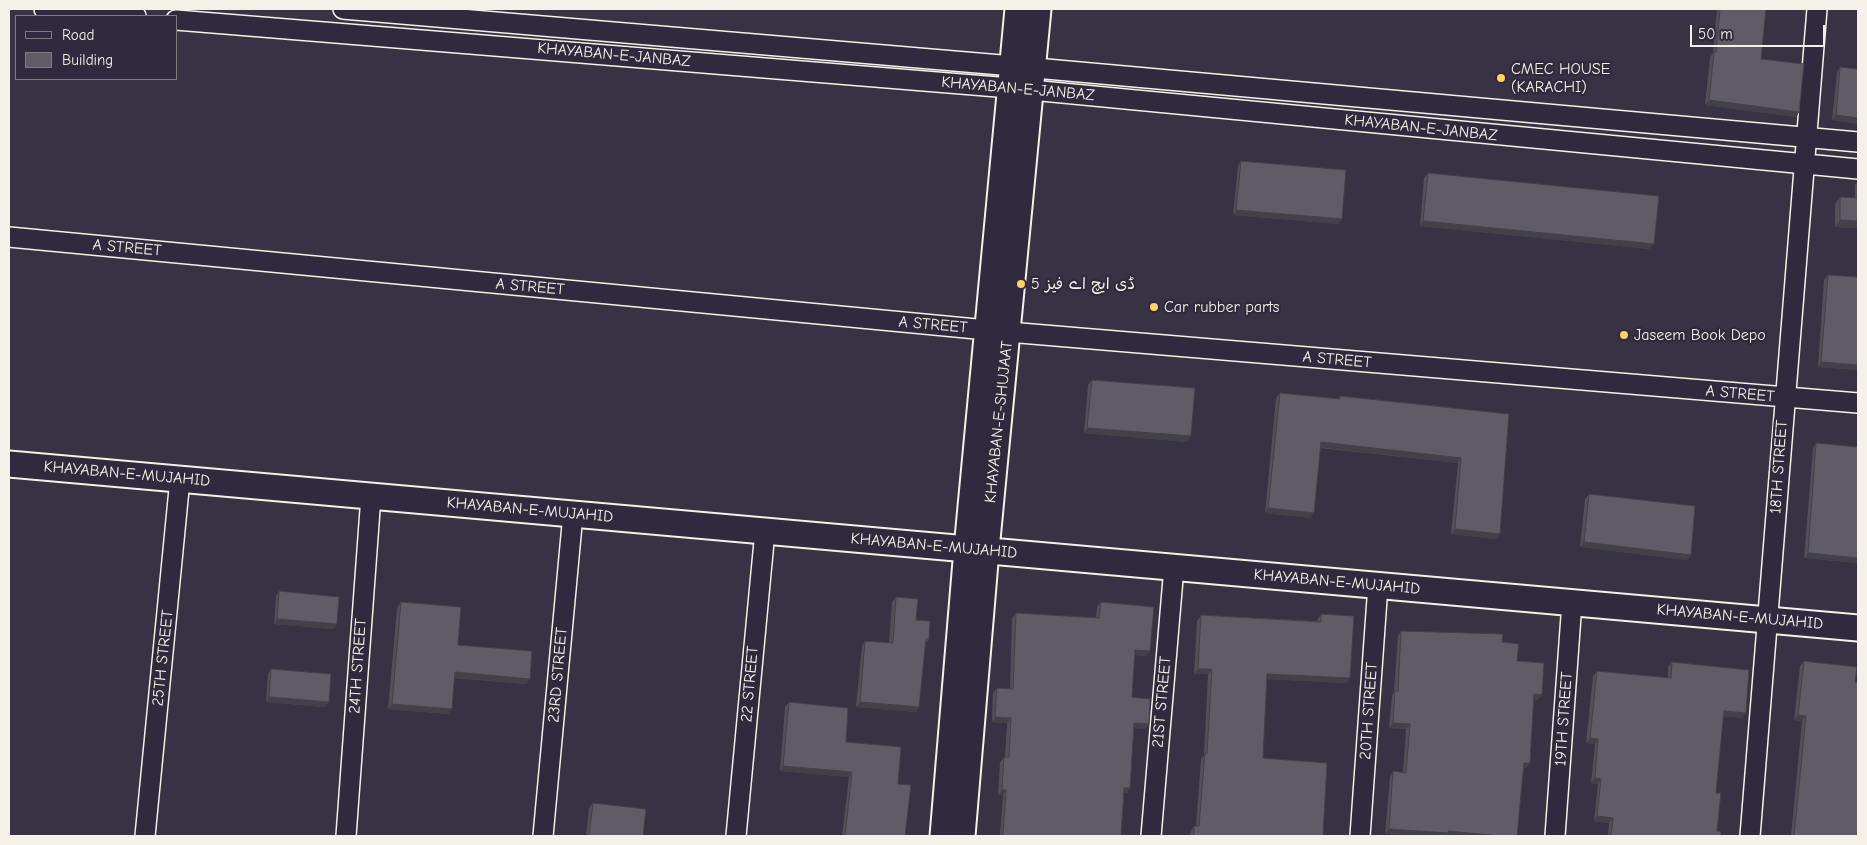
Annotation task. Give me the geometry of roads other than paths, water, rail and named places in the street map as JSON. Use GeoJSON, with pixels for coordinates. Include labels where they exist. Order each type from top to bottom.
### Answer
{"type":"FeatureCollection","features":[{"type":"Feature","properties":{"kind":"main road","name":"KHAYABAN-E-SHUJAAT"},"geometry":{"type":"LineString","coordinates":[[1018,9],[1022,78]]}},
{"type":"Feature","properties":{"kind":"main road","name":"KHAYABAN-E-SHUJAAT"},"geometry":{"type":"LineString","coordinates":[[943,836],[977,550],[1022,78],[1038,9]]}},
{"type":"Feature","properties":{"kind":"main road","name":"KHAYABAN-E-MUJAHID"},"geometry":{"type":"LineString","coordinates":[[9,464],[1858,628]]}},
{"type":"Feature","properties":{"kind":"main road","name":"KHAYABAN-E-SHUJAAT"},"geometry":{"type":"LineString","coordinates":[[962,836],[977,550]]}},
{"type":"Feature","properties":{"kind":"street"},"geometry":{"type":"LineString","coordinates":[[44,9],[123,15]]}},
{"type":"Feature","properties":{"kind":"street","name":"KHAYABAN-E-JANBAZ"},"geometry":{"type":"LineString","coordinates":[[342,9],[1022,78],[1804,165],[1858,169]]}},
{"type":"Feature","properties":{"kind":"street","name":"18TH STREET"},"geometry":{"type":"LineString","coordinates":[[1750,836],[1784,397],[1817,9]]}},
{"type":"Feature","properties":{"kind":"street","name":"KHAYABAN-E-JANBAZ"},"geometry":{"type":"LineString","coordinates":[[178,20],[1022,78],[1858,142]]}},
{"type":"Feature","properties":{"kind":"street","name":"A STREET"},"geometry":{"type":"LineString","coordinates":[[9,237],[998,331],[1858,403]]}},
{"type":"Feature","properties":{"kind":"street","name":"25TH STREET"},"geometry":{"type":"LineString","coordinates":[[145,836],[180,479]]}},
{"type":"Feature","properties":{"kind":"street","name":"24TH STREET"},"geometry":{"type":"LineString","coordinates":[[346,836],[371,496]]}},
{"type":"Feature","properties":{"kind":"street","name":"23RD STREET"},"geometry":{"type":"LineString","coordinates":[[542,836],[573,514]]}},
{"type":"Feature","properties":{"kind":"street","name":"22 STREET"},"geometry":{"type":"LineString","coordinates":[[736,836],[764,531]]}},
{"type":"Feature","properties":{"kind":"street","name":"21ST STREET"},"geometry":{"type":"LineString","coordinates":[[1150,836],[1174,567]]}},
{"type":"Feature","properties":{"kind":"street","name":"20TH STREET"},"geometry":{"type":"LineString","coordinates":[[1360,836],[1378,585]]}},
{"type":"Feature","properties":{"kind":"street","name":"19TH STREET"},"geometry":{"type":"LineString","coordinates":[[1556,836],[1572,602]]}},
{"type":"Feature","properties":{"kind":"place","name":"CMEC HOUSE (KARACHI)"},"geometry":{"type":"Point","coordinates":[1501,78]}},
{"type":"Feature","properties":{"kind":"place","name":"5 ڈی ایچ اے فیز"},"geometry":{"type":"Point","coordinates":[1021,284]}},
{"type":"Feature","properties":{"kind":"place","name":"Car rubber parts"},"geometry":{"type":"Point","coordinates":[1154,307]}},
{"type":"Feature","properties":{"kind":"place","name":"Jaseem Book Depo"},"geometry":{"type":"Point","coordinates":[1624,335]}}]}
